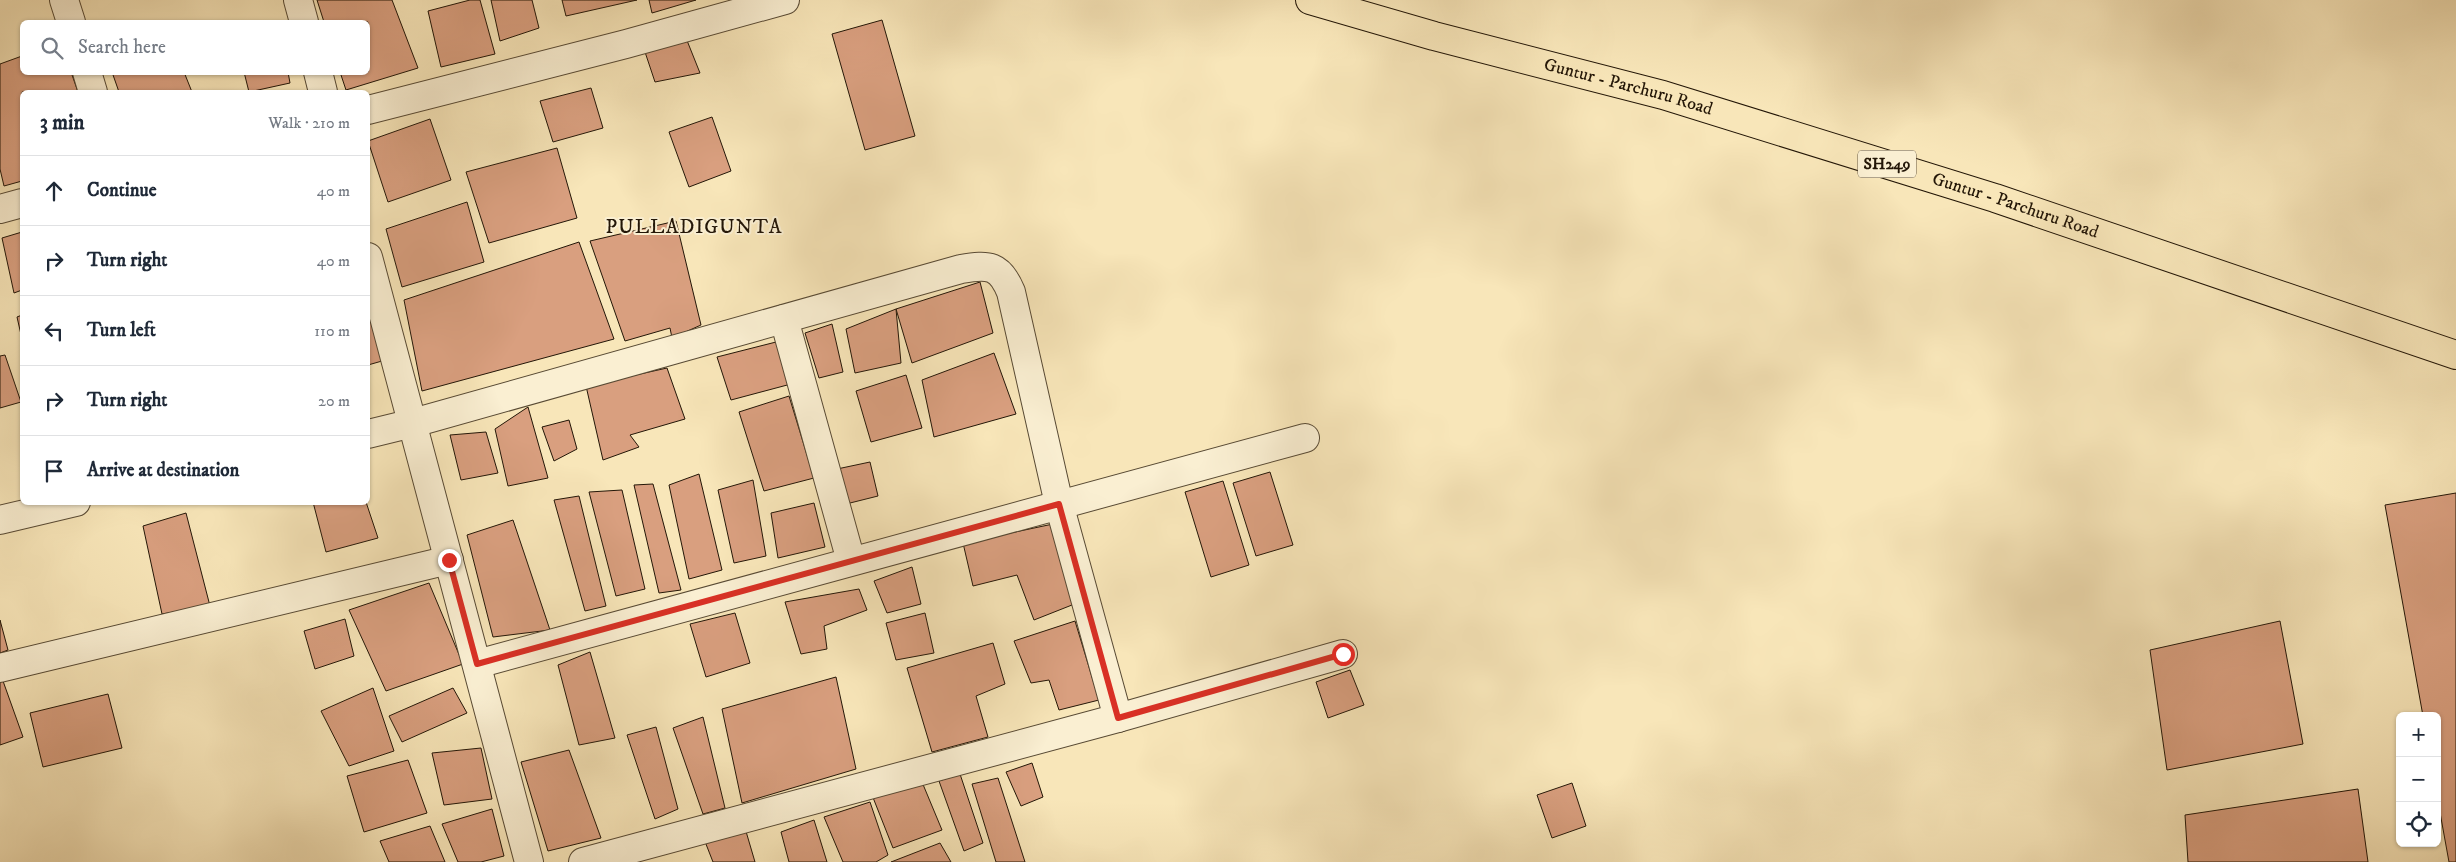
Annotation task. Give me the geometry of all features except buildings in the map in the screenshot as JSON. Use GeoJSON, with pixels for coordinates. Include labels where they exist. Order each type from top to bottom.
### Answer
{"type":"FeatureCollection","features":[{"type":"Feature","properties":{"kind":"main road","name":"Guntur - Parchuru Road"},"geometry":{"type":"LineString","coordinates":[[1310,0],[1434,36],[1662,95],[1995,198],[2456,355]]}},
{"type":"Feature","properties":{"kind":"street"},"geometry":{"type":"LineString","coordinates":[[64,0],[70,20]]}},
{"type":"Feature","properties":{"kind":"street"},"geometry":{"type":"LineString","coordinates":[[298,0],[303,20]]}},
{"type":"Feature","properties":{"kind":"street"},"geometry":{"type":"LineString","coordinates":[[370,109],[626,44],[785,0]]}},
{"type":"Feature","properties":{"kind":"street"},"geometry":{"type":"LineString","coordinates":[[88,75],[92,90]]}},
{"type":"Feature","properties":{"kind":"street"},"geometry":{"type":"LineString","coordinates":[[319,75],[322,90]]}},
{"type":"Feature","properties":{"kind":"street"},"geometry":{"type":"LineString","coordinates":[[0,209],[20,204]]}},
{"type":"Feature","properties":{"kind":"street"},"geometry":{"type":"LineString","coordinates":[[370,264],[529,862]]}},
{"type":"Feature","properties":{"kind":"street"},"geometry":{"type":"LineString","coordinates":[[370,434],[961,269],[980,266],[995,268],[1005,279],[1011,292],[1059,504],[1118,718]]}},
{"type":"Feature","properties":{"kind":"street"},"geometry":{"type":"LineString","coordinates":[[784,318],[851,561]]}},
{"type":"Feature","properties":{"kind":"street"},"geometry":{"type":"LineString","coordinates":[[477,664],[1306,438]]}},
{"type":"Feature","properties":{"kind":"street"},"geometry":{"type":"LineString","coordinates":[[0,520],[63,505]]}},
{"type":"Feature","properties":{"kind":"street"},"geometry":{"type":"LineString","coordinates":[[0,668],[449,560]]}},
{"type":"Feature","properties":{"kind":"street"},"geometry":{"type":"LineString","coordinates":[[583,862],[1118,718],[1343,654]]}},
{"type":"Feature","properties":{"kind":"district","name":"PULLADIGUNTA"},"geometry":{"type":"Point","coordinates":[694,227]}},
{"type":"Feature","properties":{"kind":"route"},"geometry":{"type":"LineString","coordinates":[[449,560],[477,664],[1059,504],[1118,718],[1343,654]]}}]}
